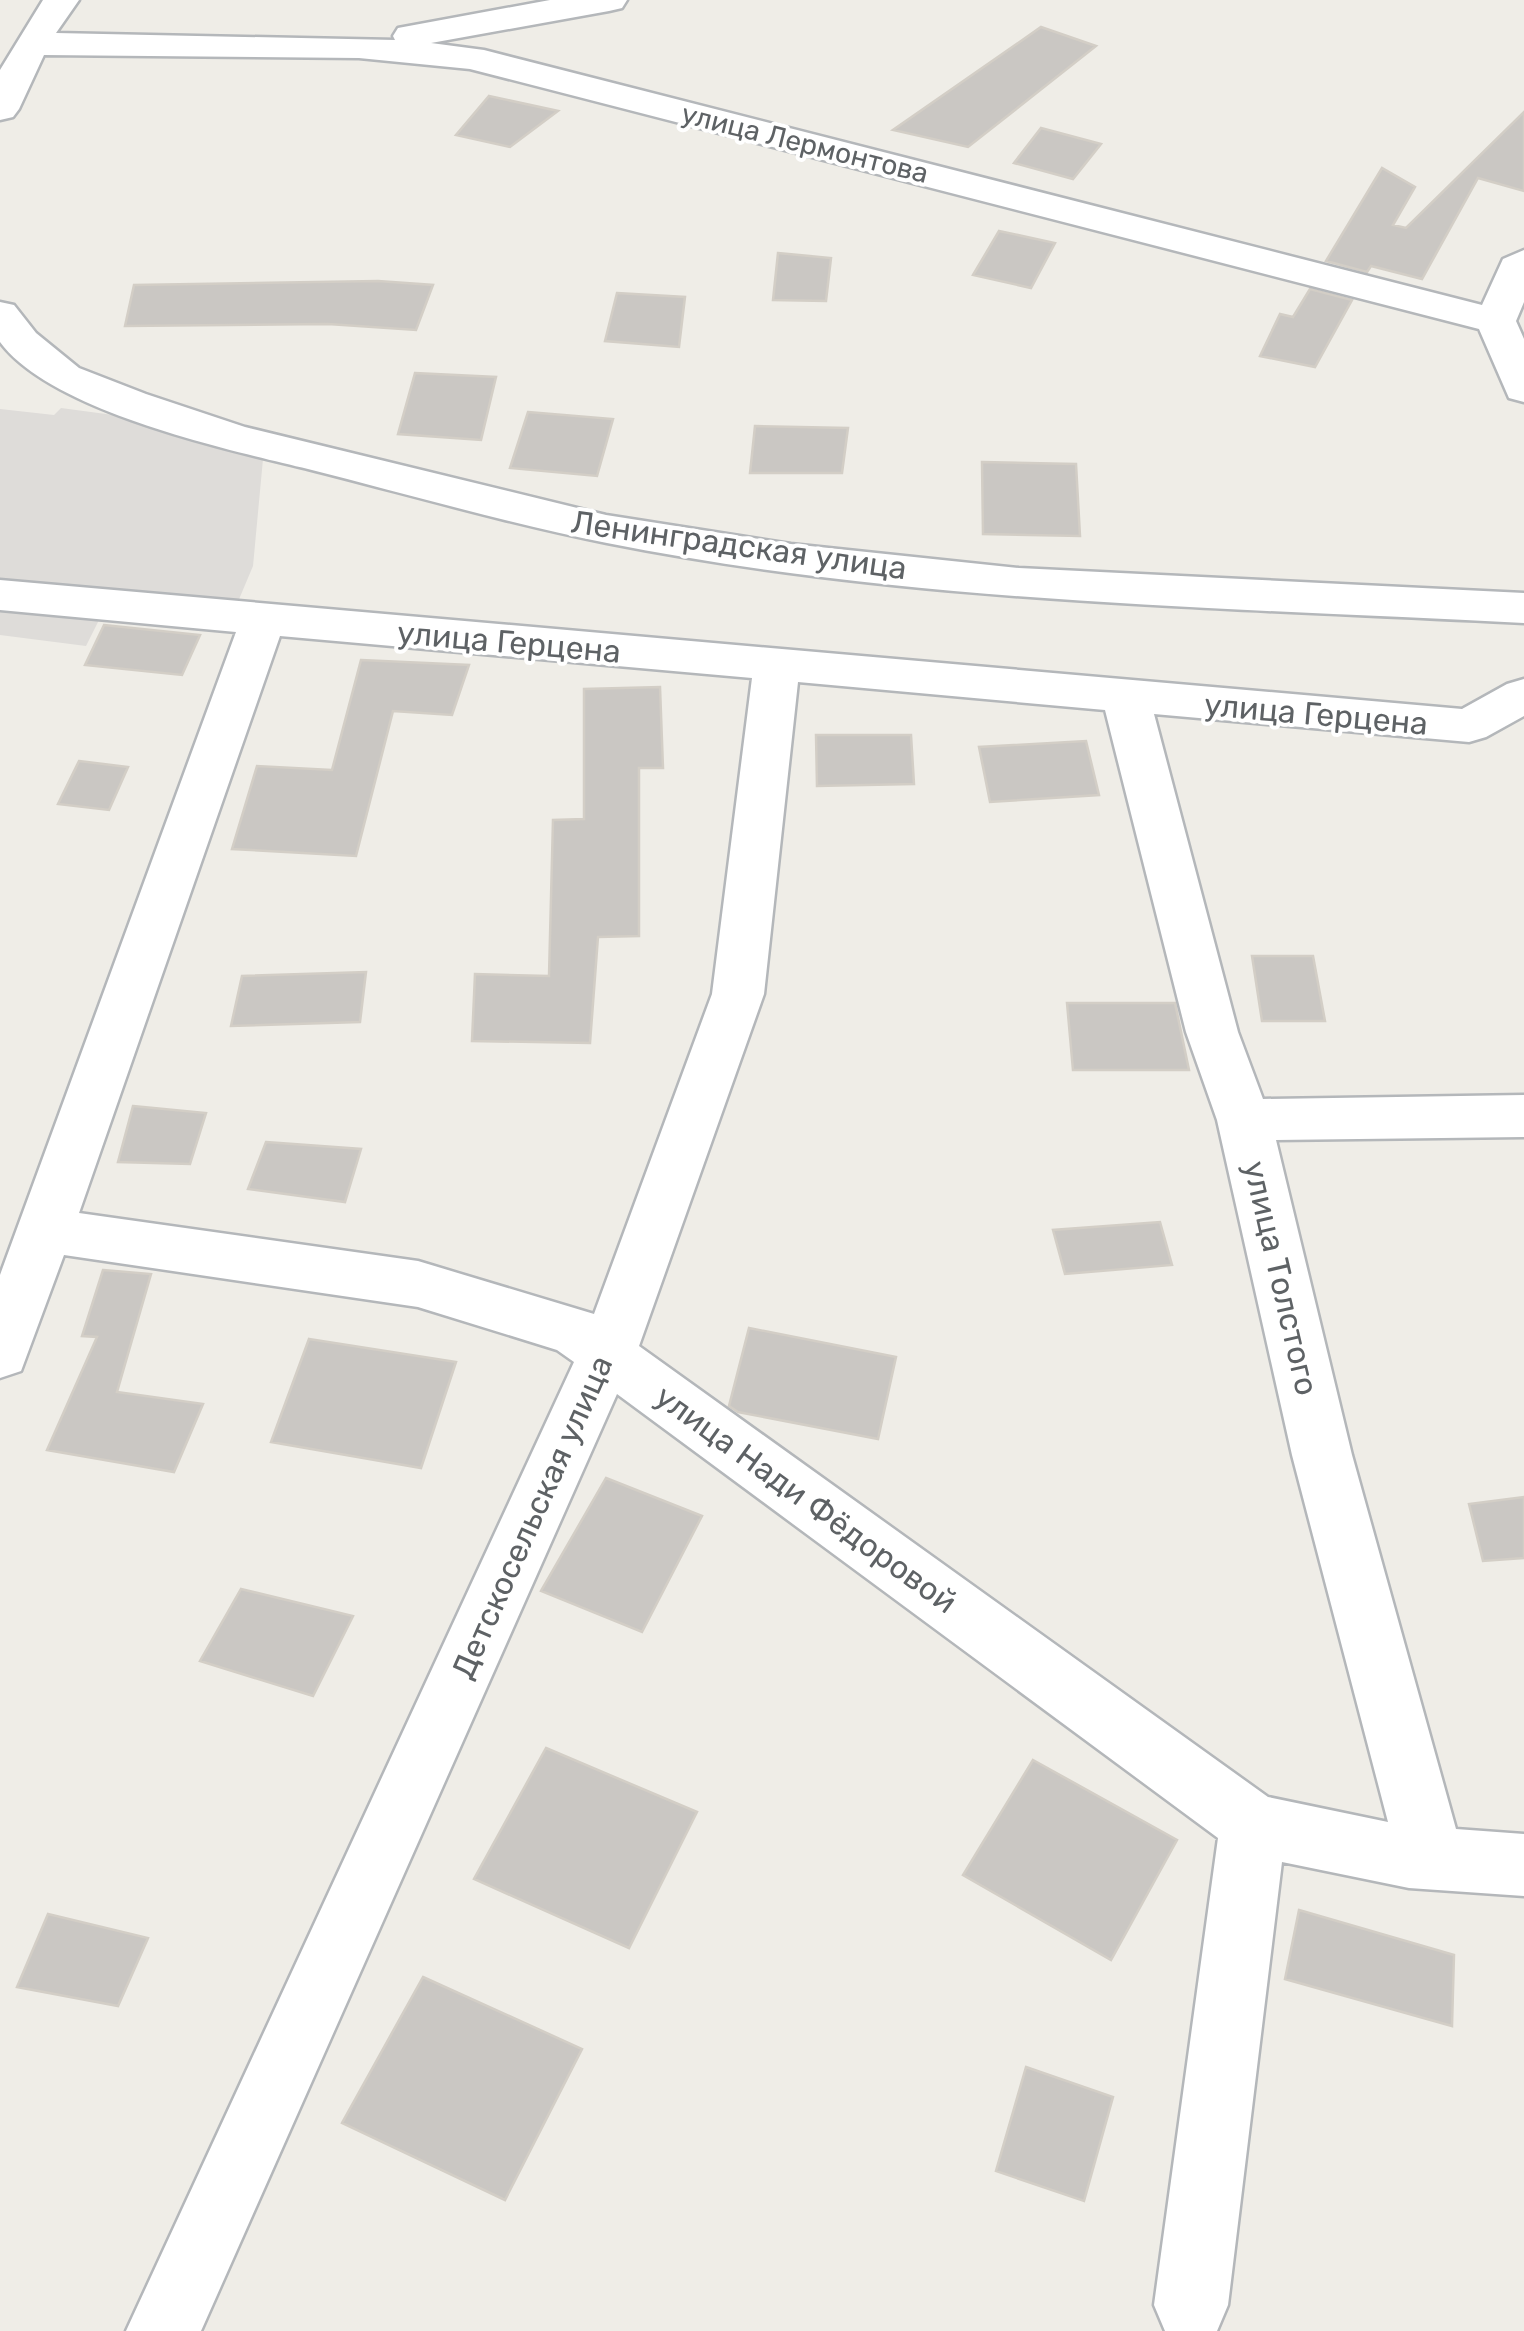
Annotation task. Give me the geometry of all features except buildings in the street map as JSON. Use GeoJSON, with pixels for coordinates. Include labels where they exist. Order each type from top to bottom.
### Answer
{"type":"FeatureCollection","features":[{"type":"Feature","properties":{"kind":"street"},"geometry":{"type":"LineString","coordinates":[[0,109],[30,44],[61,0]]}},
{"type":"Feature","properties":{"kind":"street"},"geometry":{"type":"LineString","coordinates":[[359,47],[502,17],[609,0]]}},
{"type":"Feature","properties":{"kind":"street","name":"улица Лермонтова"},"geometry":{"type":"LineString","coordinates":[[30,44],[359,47],[471,58],[1496,321]]}},
{"type":"Feature","properties":{"kind":"street"},"geometry":{"type":"LineString","coordinates":[[1524,262],[1517,268],[1496,321],[1524,388]]}},
{"type":"Feature","properties":{"kind":"street","name":"Ленинградская улица"},"geometry":{"type":"LineString","coordinates":[[3,323],[64,377],[231,437],[606,529],[791,558],[1019,582],[1524,608]]}},
{"type":"Feature","properties":{"kind":"street","name":"улица Герцена"},"geometry":{"type":"LineString","coordinates":[[0,595],[1468,726],[1524,695]]}},
{"type":"Feature","properties":{"kind":"street"},"geometry":{"type":"LineString","coordinates":[[0,1354],[263,620]]}},
{"type":"Feature","properties":{"kind":"street","name":"Детскосельская улица"},"geometry":{"type":"LineString","coordinates":[[162,2331],[607,1353],[738,994],[777,665]]}},
{"type":"Feature","properties":{"kind":"street","name":"улица Толстого"},"geometry":{"type":"LineString","coordinates":[[1126,698],[1212,1032],[1244,1120],[1322,1454],[1431,1858]]}},
{"type":"Feature","properties":{"kind":"street"},"geometry":{"type":"LineString","coordinates":[[1244,1120],[1524,1116]]}},
{"type":"Feature","properties":{"kind":"street","name":"улица Нади Фёдоровой"},"geometry":{"type":"LineString","coordinates":[[44,1230],[418,1284],[576,1332],[1252,1826],[1383,1853],[1524,1866]]}},
{"type":"Feature","properties":{"kind":"street"},"geometry":{"type":"LineString","coordinates":[[1191,2304],[1252,1826]]}},
{"type":"Feature","properties":{"kind":"shaded area"},"geometry":{"type":"Polygon","coordinates":[[[61,408],[188,425],[263,459],[253,566],[229,623],[104,610],[86,646],[0,635],[0,409],[54,415],[61,408]]]}}]}
